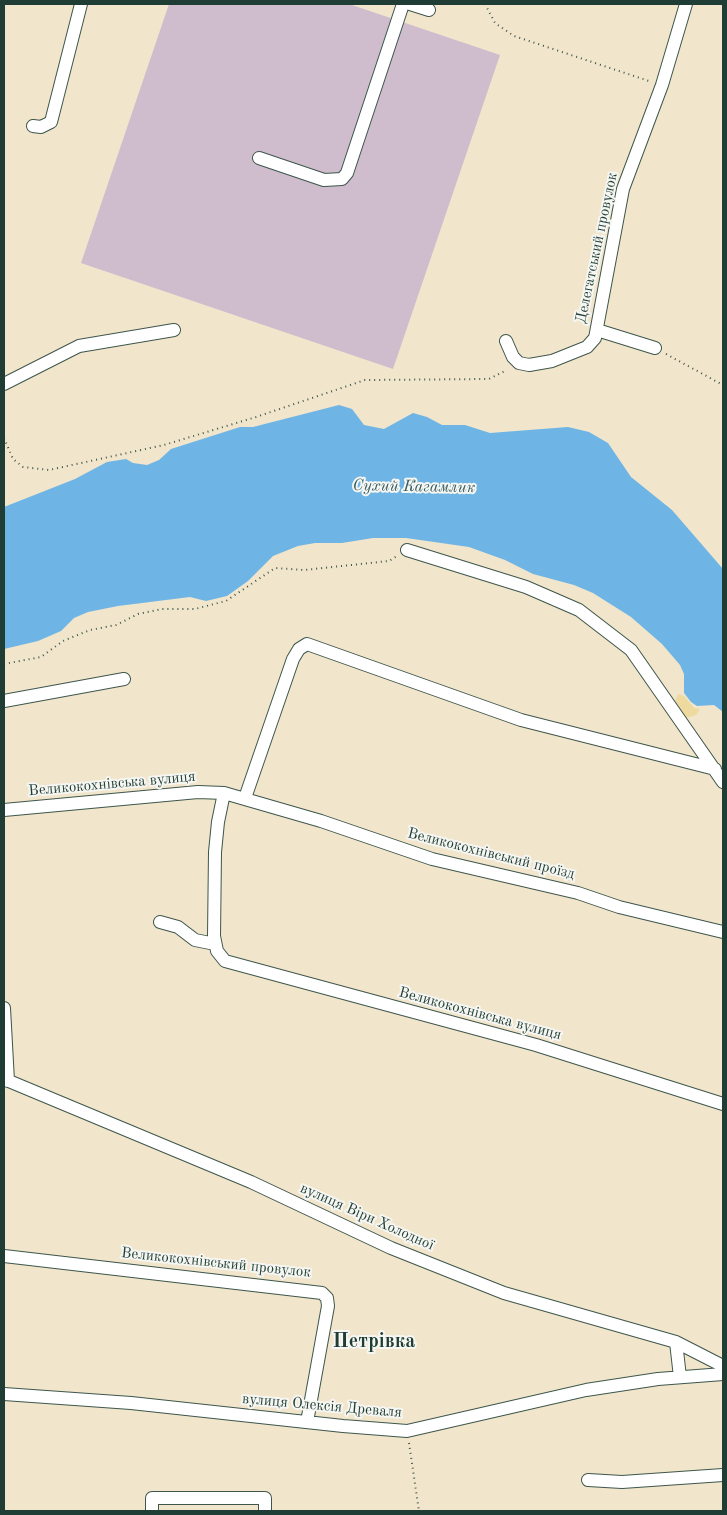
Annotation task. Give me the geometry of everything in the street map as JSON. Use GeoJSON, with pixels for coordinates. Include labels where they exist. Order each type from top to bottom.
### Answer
{"type":"FeatureCollection","features":[{"type":"Feature","properties":{"kind":"street"},"geometry":{"type":"LineString","coordinates":[[33,126],[41,127],[50,122],[81,4]]}},
{"type":"Feature","properties":{"kind":"street"},"geometry":{"type":"LineString","coordinates":[[258,158],[324,180],[342,179],[347,172],[403,4]]}},
{"type":"Feature","properties":{"kind":"street"},"geometry":{"type":"LineString","coordinates":[[410,4],[429,10]]}},
{"type":"Feature","properties":{"kind":"street","name":"Делегатський провулок"},"geometry":{"type":"LineString","coordinates":[[520,364],[529,365],[552,361],[587,346],[595,338],[623,189],[662,85],[686,4]]}},
{"type":"Feature","properties":{"kind":"street"},"geometry":{"type":"LineString","coordinates":[[4,384],[79,346],[174,330]]}},
{"type":"Feature","properties":{"kind":"street"},"geometry":{"type":"LineString","coordinates":[[597,330],[655,348]]}},
{"type":"Feature","properties":{"kind":"street"},"geometry":{"type":"LineString","coordinates":[[506,341],[513,357],[520,364]]}},
{"type":"Feature","properties":{"kind":"street"},"geometry":{"type":"LineString","coordinates":[[407,550],[526,587],[579,610],[631,650],[723,782]]}},
{"type":"Feature","properties":{"kind":"street"},"geometry":{"type":"LineString","coordinates":[[245,798],[293,659],[298,649],[307,644],[521,720],[715,769]]}},
{"type":"Feature","properties":{"kind":"street"},"geometry":{"type":"LineString","coordinates":[[4,702],[124,680]]}},
{"type":"Feature","properties":{"kind":"street","name":"Великокохнівська вулиця"},"geometry":{"type":"LineString","coordinates":[[4,810],[198,792],[224,793]]}},
{"type":"Feature","properties":{"kind":"street"},"geometry":{"type":"LineString","coordinates":[[160,922],[178,928],[195,940],[215,944],[215,852],[218,822],[224,793]]}},
{"type":"Feature","properties":{"kind":"street","name":"Великокохнівський проїзд"},"geometry":{"type":"LineString","coordinates":[[224,793],[245,798],[432,859],[541,884],[620,907],[723,932]]}},
{"type":"Feature","properties":{"kind":"street","name":"Великокохнівська вулиця"},"geometry":{"type":"LineString","coordinates":[[215,944],[217,951],[225,961],[536,1045],[723,1104]]}},
{"type":"Feature","properties":{"kind":"street"},"geometry":{"type":"LineString","coordinates":[[4,1008],[6,1080]]}},
{"type":"Feature","properties":{"kind":"street","name":"вулиця Віри Холодної"},"geometry":{"type":"LineString","coordinates":[[6,1080],[251,1182],[391,1248],[504,1293],[676,1342],[723,1366]]}},
{"type":"Feature","properties":{"kind":"street","name":"Великокохнівський провулок"},"geometry":{"type":"LineString","coordinates":[[4,1256],[322,1293],[327,1298],[328,1306],[307,1422]]}},
{"type":"Feature","properties":{"kind":"street"},"geometry":{"type":"LineString","coordinates":[[676,1342],[680,1377]]}},
{"type":"Feature","properties":{"kind":"street","name":"вулиця Олексія Древаля"},"geometry":{"type":"LineString","coordinates":[[4,1394],[131,1403],[307,1422],[407,1430],[586,1390],[680,1377],[723,1374]]}},
{"type":"Feature","properties":{"kind":"street"},"geometry":{"type":"LineString","coordinates":[[588,1480],[622,1482],[723,1475]]}},
{"type":"Feature","properties":{"kind":"street"},"geometry":{"type":"LineString","coordinates":[[152,1511],[152,1498],[265,1498],[265,1511]]}},
{"type":"Feature","properties":{"kind":"path"},"geometry":{"type":"LineString","coordinates":[[485,4],[495,23],[514,36],[662,85]]}},
{"type":"Feature","properties":{"kind":"path"},"geometry":{"type":"LineString","coordinates":[[655,348],[723,385]]}},
{"type":"Feature","properties":{"kind":"path"},"geometry":{"type":"LineString","coordinates":[[4,438],[13,459],[24,466],[49,470],[172,443],[256,418],[366,380],[489,379],[520,364]]}},
{"type":"Feature","properties":{"kind":"path"},"geometry":{"type":"LineString","coordinates":[[4,664],[41,657],[63,641],[90,630],[116,625],[138,614],[162,609],[195,609],[226,601],[275,568],[304,570],[389,561],[407,550]]}},
{"type":"Feature","properties":{"kind":"path"},"geometry":{"type":"LineString","coordinates":[[407,1430],[419,1511]]}},
{"type":"Feature","properties":{"kind":"shaded area"},"geometry":{"type":"Polygon","coordinates":[[[169,4],[349,4],[500,55],[393,369],[81,263],[169,4]]]}},
{"type":"Feature","properties":{"kind":"sand"},"geometry":{"type":"Polygon","coordinates":[[[678,694],[684,696],[694,708],[700,709],[696,715],[686,718],[675,701],[678,694]]]}},
{"type":"Feature","properties":{"kind":"water","name":"Сухий Кагамлик"},"geometry":{"type":"Polygon","coordinates":[[[339,405],[352,409],[364,425],[384,429],[413,413],[427,417],[442,425],[465,425],[490,433],[568,427],[589,432],[608,443],[631,477],[672,510],[723,569],[723,712],[714,705],[697,706],[691,702],[684,693],[684,674],[680,665],[662,644],[631,617],[593,593],[574,585],[533,574],[505,560],[469,547],[406,538],[373,538],[342,543],[315,543],[298,546],[273,556],[248,581],[227,596],[206,601],[190,597],[118,606],[88,612],[74,618],[61,631],[38,641],[4,649],[4,507],[75,479],[107,462],[126,459],[133,463],[147,465],[159,460],[171,449],[240,427],[253,427],[339,405]]]}},
{"type":"Feature","properties":{"kind":"district","name":"Петрівка"},"geometry":{"type":"Point","coordinates":[374,1342]}}]}
